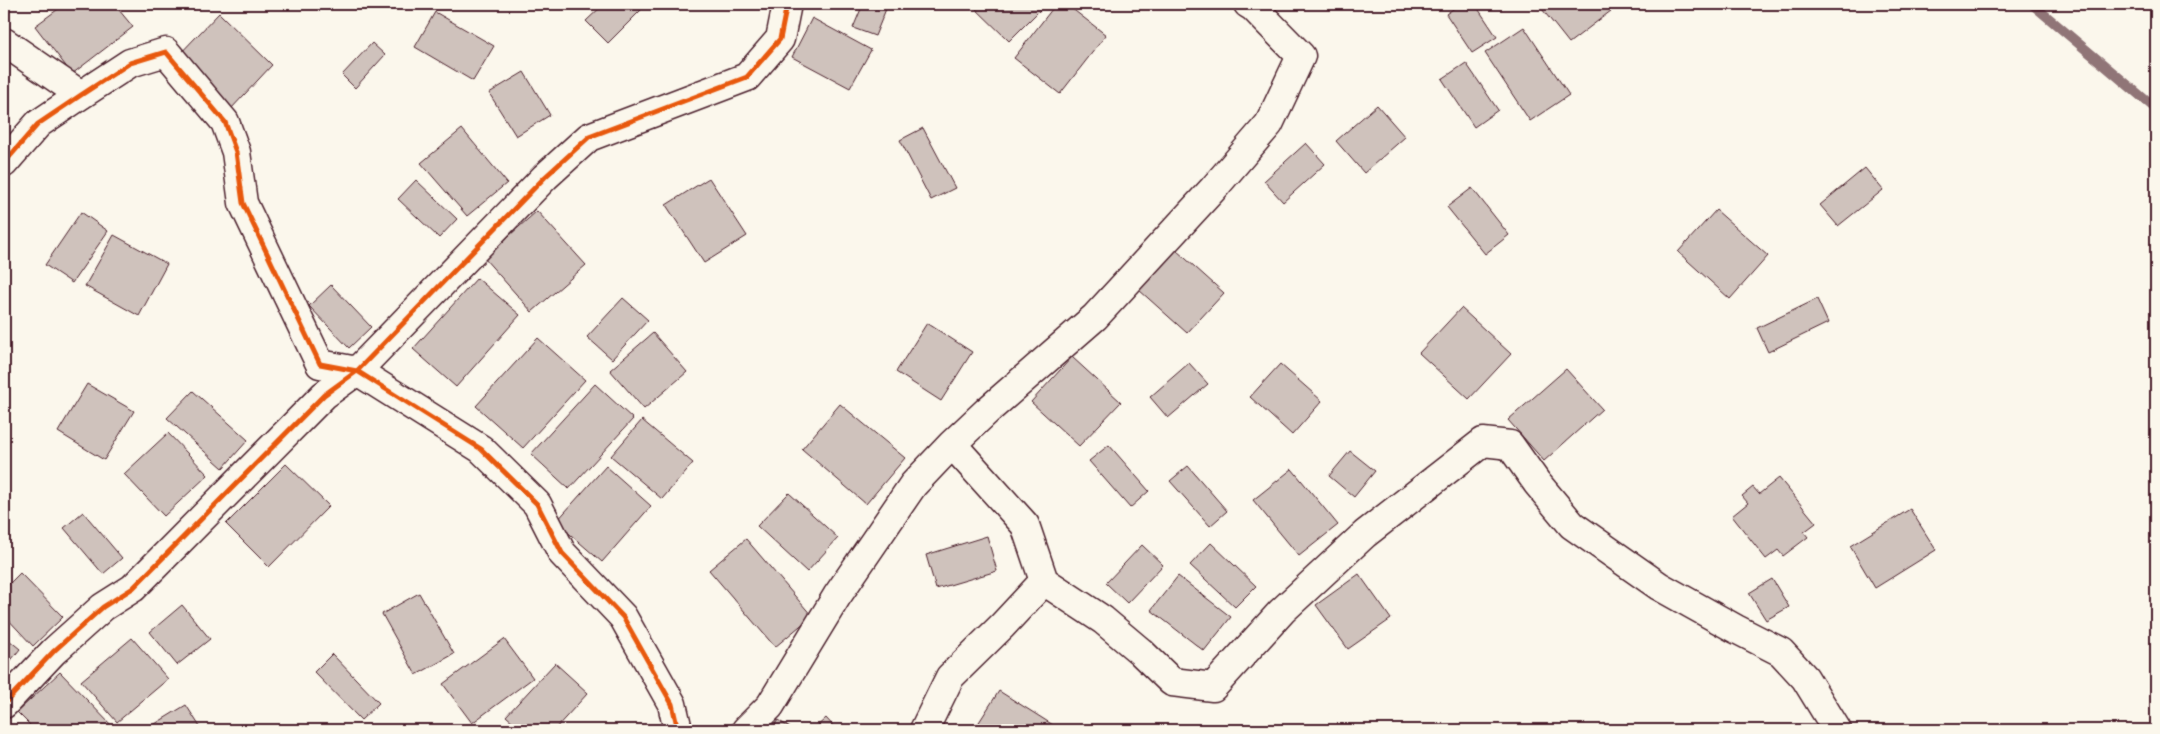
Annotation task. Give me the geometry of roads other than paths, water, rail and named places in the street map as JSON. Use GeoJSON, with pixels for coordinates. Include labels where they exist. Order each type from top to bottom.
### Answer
{"type":"FeatureCollection","features":[{"type":"Feature","properties":{"kind":"street"},"geometry":{"type":"LineString","coordinates":[[4,704],[54,651],[103,607],[133,588],[324,396],[357,372],[545,177],[589,137],[747,77],[780,39],[787,4]]}},
{"type":"Feature","properties":{"kind":"street"},"geometry":{"type":"LineString","coordinates":[[746,730],[770,706],[837,596],[913,485],[952,444],[1095,317],[1213,189],[1269,124],[1301,56],[1248,4]]}},
{"type":"Feature","properties":{"kind":"street"},"geometry":{"type":"LineString","coordinates":[[4,42],[81,95]]}},
{"type":"Feature","properties":{"kind":"street"},"geometry":{"type":"LineString","coordinates":[[4,163],[38,124],[130,63],[166,52],[225,122],[236,152],[243,202],[320,364],[357,372],[481,449],[537,504],[562,553],[623,617],[672,704],[678,730]]}},
{"type":"Feature","properties":{"kind":"street"},"geometry":{"type":"LineString","coordinates":[[952,444],[1025,525],[1044,581],[1103,620],[1141,652],[1172,682],[1213,687],[1282,611],[1365,534],[1483,442],[1510,445],[1572,525],[1659,586],[1736,630],[1781,652],[1805,678],[1838,730]]}},
{"type":"Feature","properties":{"kind":"street"},"geometry":{"type":"LineString","coordinates":[[924,730],[950,677],[1044,581]]}},
{"type":"Feature","properties":{"kind":"waterway"},"geometry":{"type":"LineString","coordinates":[[2032,4],[2156,109]]}}]}
